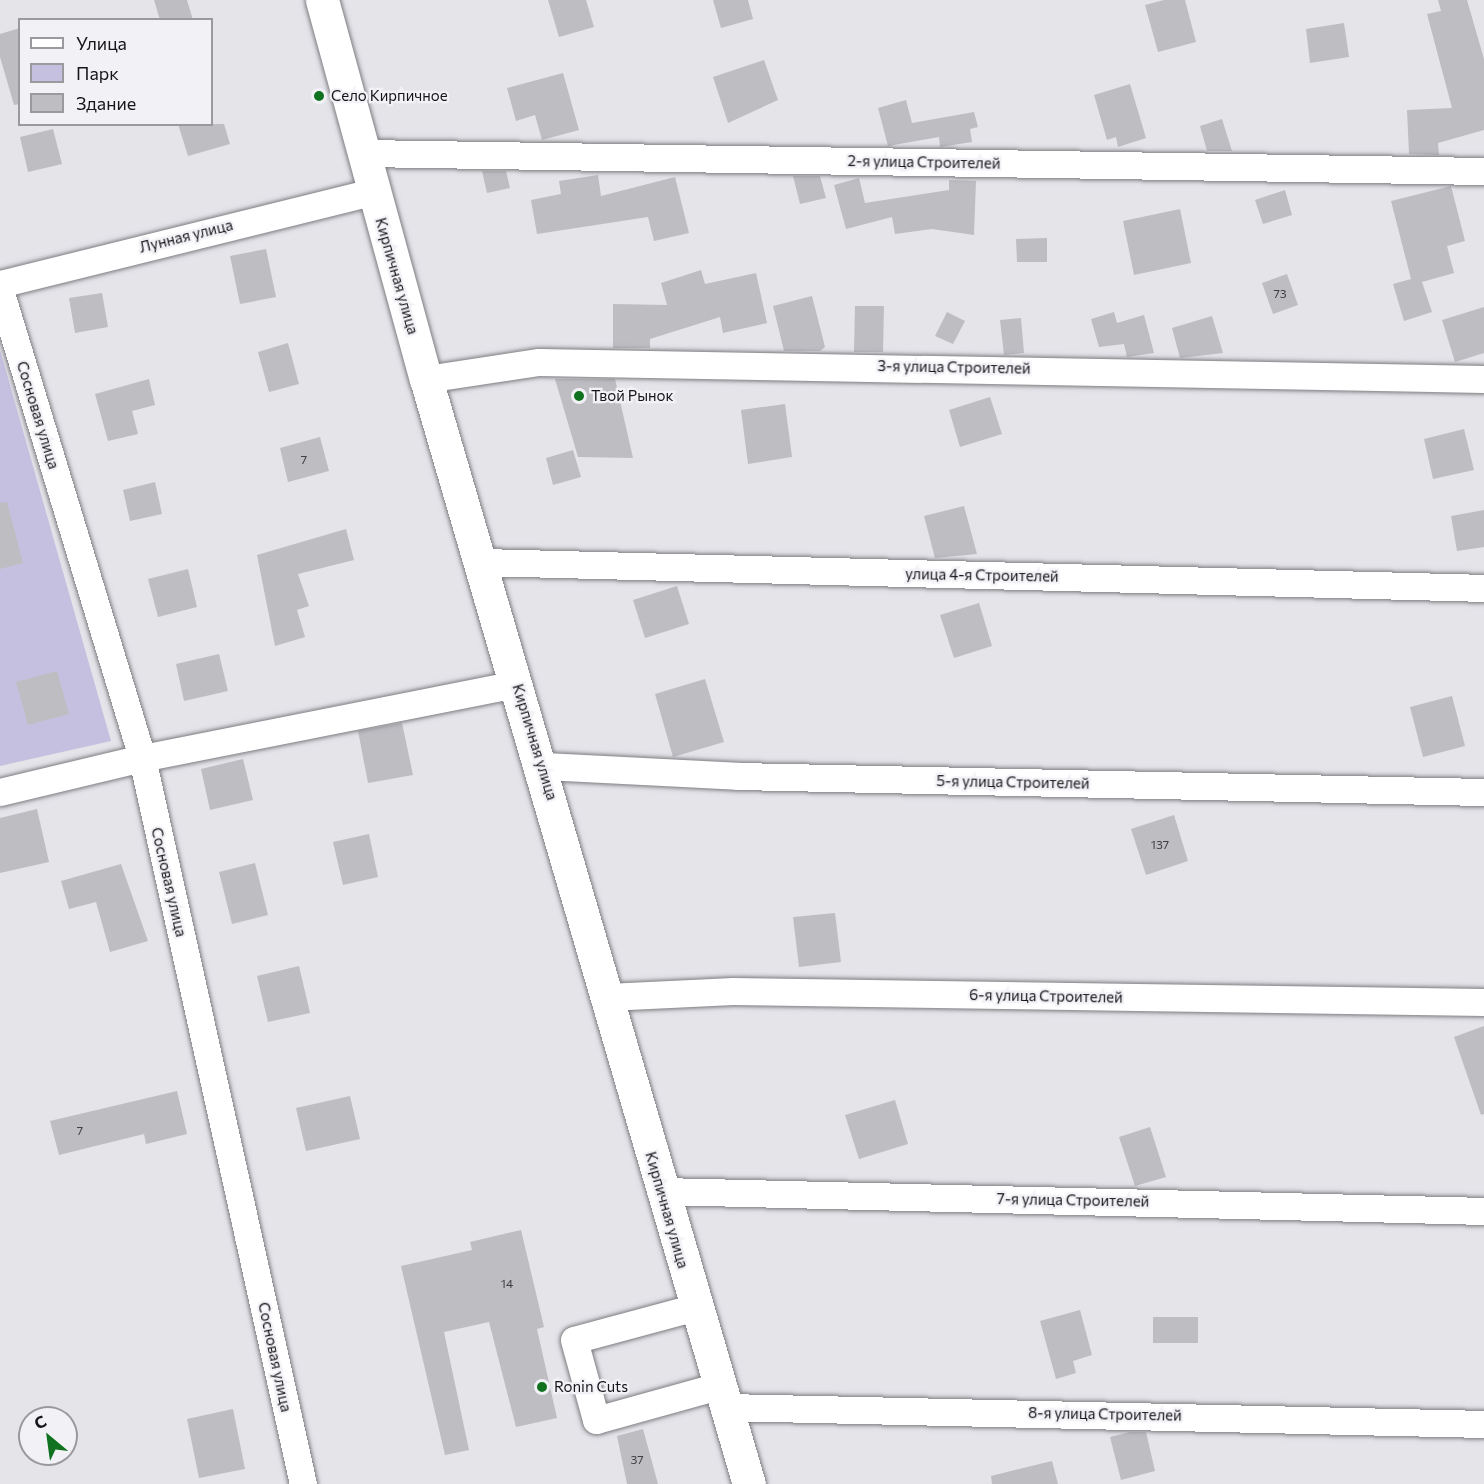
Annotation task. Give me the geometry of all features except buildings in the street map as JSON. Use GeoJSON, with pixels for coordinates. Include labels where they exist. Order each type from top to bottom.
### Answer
{"type":"FeatureCollection","features":[{"type":"Feature","properties":{"kind":"main road","name":"Кирпичная улица"},"geometry":{"type":"LineString","coordinates":[[322,0],[426,378],[543,766],[662,1191],[749,1484]]}},
{"type":"Feature","properties":{"kind":"street","name":"2-я улица Строителей"},"geometry":{"type":"LineString","coordinates":[[363,153],[1484,171]]}},
{"type":"Feature","properties":{"kind":"street","name":"Лунная улица"},"geometry":{"type":"LineString","coordinates":[[0,284],[373,192]]}},
{"type":"Feature","properties":{"kind":"street","name":"Сосновая улица"},"geometry":{"type":"LineString","coordinates":[[0,290],[142,758],[303,1484]]}},
{"type":"Feature","properties":{"kind":"street","name":"3-я улица Строителей"},"geometry":{"type":"LineString","coordinates":[[426,378],[539,362],[1484,378]]}},
{"type":"Feature","properties":{"kind":"street","name":"улица 4-я Строителей"},"geometry":{"type":"LineString","coordinates":[[481,562],[1484,588]]}},
{"type":"Feature","properties":{"kind":"street"},"geometry":{"type":"LineString","coordinates":[[0,792],[142,758],[518,684]]}},
{"type":"Feature","properties":{"kind":"street","name":"5-я улица Строителей"},"geometry":{"type":"LineString","coordinates":[[543,766],[738,776],[1484,792]]}},
{"type":"Feature","properties":{"kind":"street","name":"6-я улица Строителей"},"geometry":{"type":"LineString","coordinates":[[608,997],[733,991],[1484,1002]]}},
{"type":"Feature","properties":{"kind":"street","name":"7-я улица Строителей"},"geometry":{"type":"LineString","coordinates":[[662,1191],[1484,1211]]}},
{"type":"Feature","properties":{"kind":"street","name":"8-я улица Строителей"},"geometry":{"type":"LineString","coordinates":[[696,1307],[574,1340],[596,1420],[722,1396],[1484,1424]]}},
{"type":"Feature","properties":{"kind":"green space"},"geometry":{"type":"Polygon","coordinates":[[[0,350],[111,741],[0,766],[0,350]]]}},
{"type":"Feature","properties":{"kind":"place","name":"Село Кирпичное"},"geometry":{"type":"Point","coordinates":[319,96]}},
{"type":"Feature","properties":{"kind":"place","name":"Твой Рынок"},"geometry":{"type":"Point","coordinates":[579,396]}},
{"type":"Feature","properties":{"kind":"place","name":"Ronin Cuts"},"geometry":{"type":"Point","coordinates":[542,1387]}}]}
